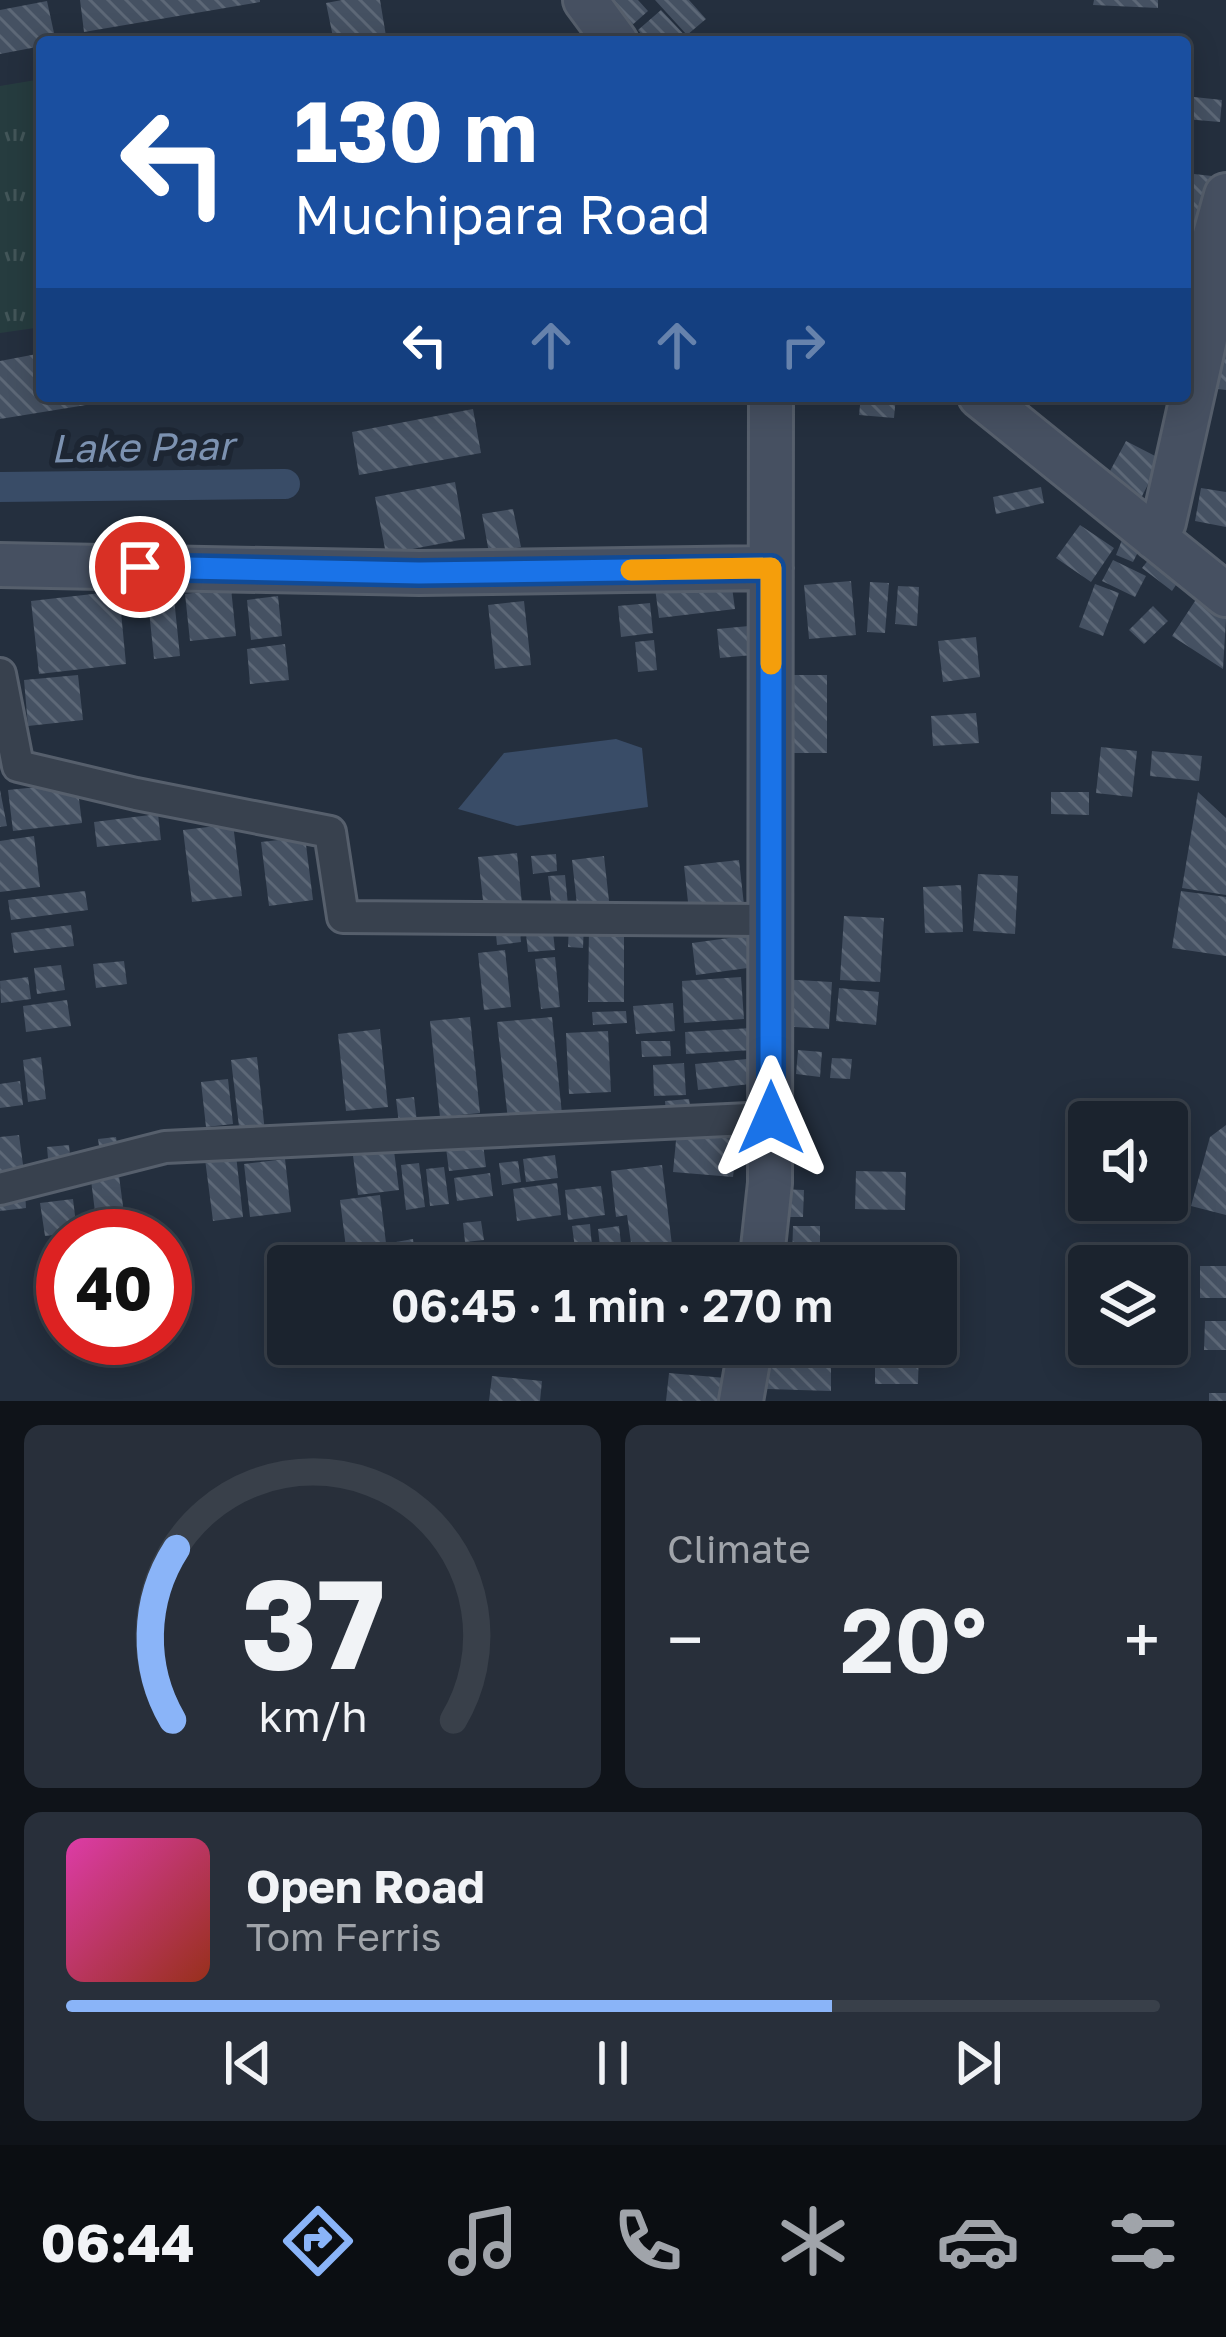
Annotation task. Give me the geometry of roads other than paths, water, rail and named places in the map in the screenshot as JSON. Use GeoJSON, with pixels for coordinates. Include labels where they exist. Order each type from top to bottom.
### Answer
{"type":"FeatureCollection","features":[{"type":"Feature","properties":{"kind":"street"},"geometry":{"type":"LineString","coordinates":[[585,0],[612,36]]}},
{"type":"Feature","properties":{"kind":"street"},"geometry":{"type":"LineString","coordinates":[[1191,401],[1205,339],[1208,260],[1226,195]]}},
{"type":"Feature","properties":{"kind":"street"},"geometry":{"type":"LineString","coordinates":[[763,1245],[771,1118],[771,402]]}},
{"type":"Feature","properties":{"kind":"street"},"geometry":{"type":"LineString","coordinates":[[987,402],[1226,595]]}},
{"type":"Feature","properties":{"kind":"street"},"geometry":{"type":"LineString","coordinates":[[1155,538],[1164,522],[1191,402]]}},
{"type":"Feature","properties":{"kind":"street"},"geometry":{"type":"LineString","coordinates":[[0,565],[419,573],[771,568]]}},
{"type":"Feature","properties":{"kind":"street"},"geometry":{"type":"LineString","coordinates":[[0,674],[18,766],[330,832],[343,917],[771,920]]}},
{"type":"Feature","properties":{"kind":"street"},"geometry":{"type":"LineString","coordinates":[[0,1190],[165,1148],[771,1118]]}},
{"type":"Feature","properties":{"kind":"street"},"geometry":{"type":"LineString","coordinates":[[741,1401],[747,1365]]}},
{"type":"Feature","properties":{"kind":"water"},"geometry":{"type":"Polygon","coordinates":[[[616,739],[642,748],[648,807],[517,826],[458,809],[504,753],[616,739]]]}},
{"type":"Feature","properties":{"kind":"waterway","name":"Lake Paar"},"geometry":{"type":"LineString","coordinates":[[0,487],[285,484]]}}]}
